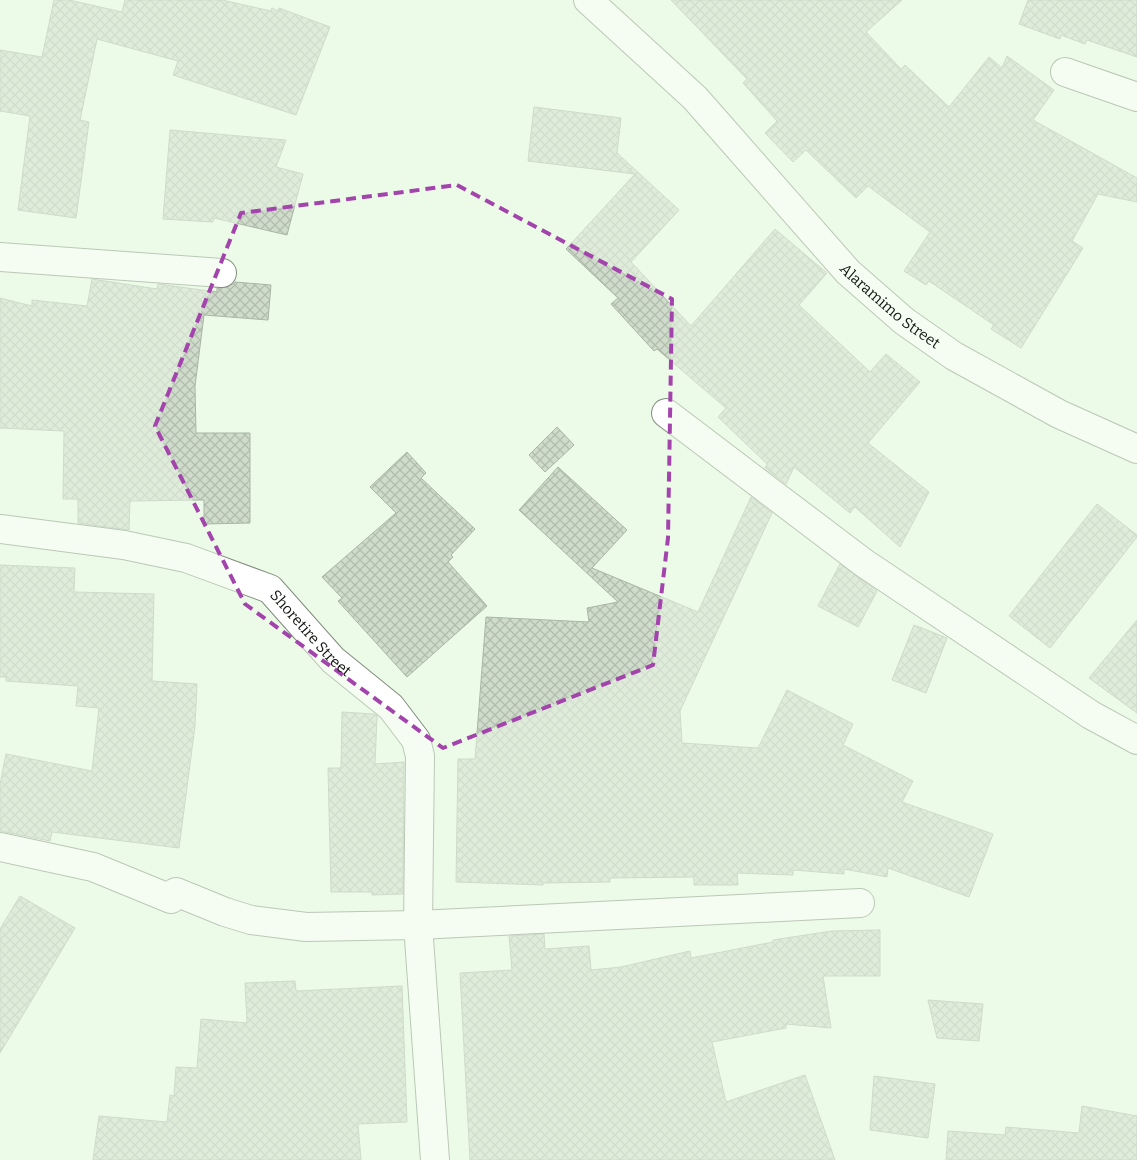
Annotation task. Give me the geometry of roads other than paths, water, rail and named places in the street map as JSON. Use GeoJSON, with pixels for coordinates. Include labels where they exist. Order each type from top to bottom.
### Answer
{"type":"FeatureCollection","features":[{"type":"Feature","properties":{"kind":"street","name":"Alaramimo Street"},"geometry":{"type":"LineString","coordinates":[[588,0],[695,98],[848,272],[904,321],[954,356],[1059,414],[1137,449]]}},
{"type":"Feature","properties":{"kind":"street"},"geometry":{"type":"LineString","coordinates":[[1065,72],[1137,97]]}},
{"type":"Feature","properties":{"kind":"street"},"geometry":{"type":"LineString","coordinates":[[0,257],[222,273]]}},
{"type":"Feature","properties":{"kind":"street"},"geometry":{"type":"LineString","coordinates":[[666,413],[864,563],[1091,715],[1137,740]]}},
{"type":"Feature","properties":{"kind":"street","name":"Shoretire Street"},"geometry":{"type":"LineString","coordinates":[[0,529],[124,545],[186,558],[270,589],[333,660],[391,707],[416,740],[420,756],[418,925],[435,1160]]}},
{"type":"Feature","properties":{"kind":"street"},"geometry":{"type":"LineString","coordinates":[[0,847],[93,867],[171,899],[176,892],[206,905],[251,920],[306,928],[418,925],[860,902]]}}]}
